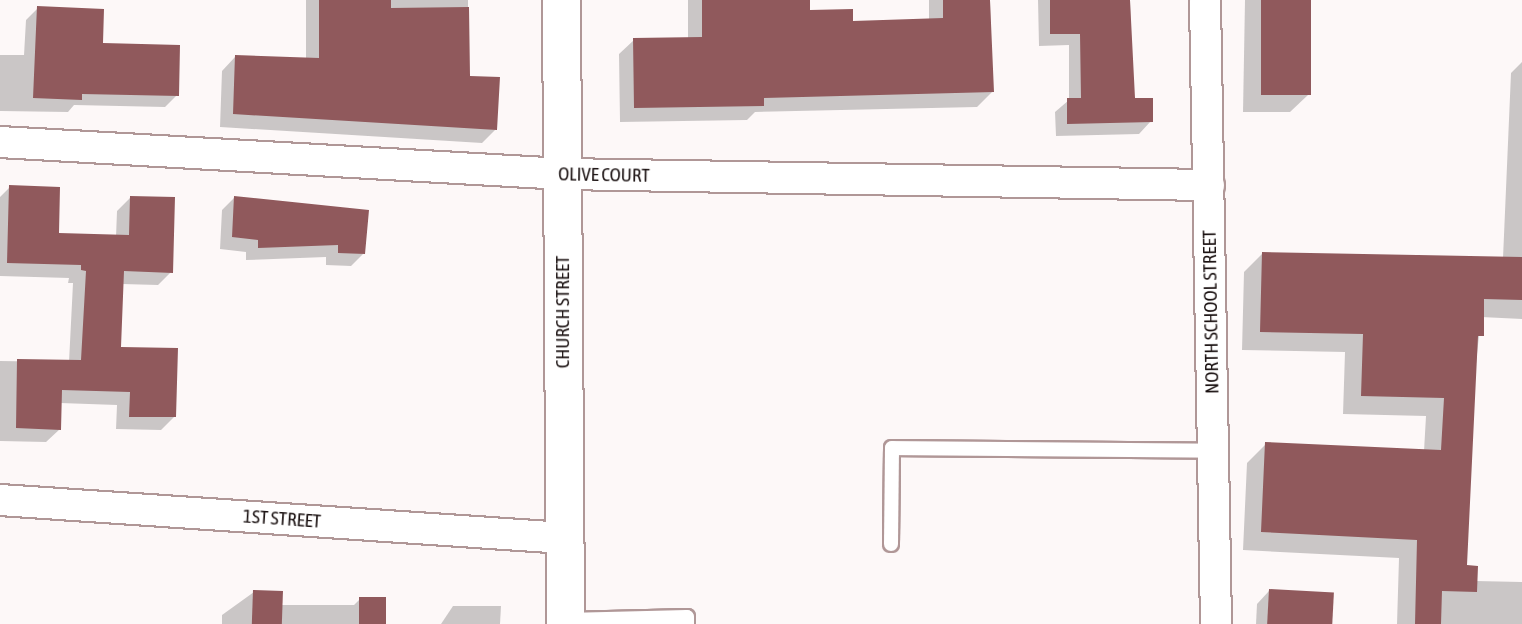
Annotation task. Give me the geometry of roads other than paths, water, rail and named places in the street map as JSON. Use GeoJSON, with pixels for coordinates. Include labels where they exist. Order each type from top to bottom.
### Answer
{"type":"FeatureCollection","features":[{"type":"Feature","properties":{"kind":"street","name":"CHURCH STREET"},"geometry":{"type":"LineString","coordinates":[[561,0],[565,622]]}},
{"type":"Feature","properties":{"kind":"street","name":"NORTH SCHOOL STREET"},"geometry":{"type":"LineString","coordinates":[[1205,0],[1216,624]]}},
{"type":"Feature","properties":{"kind":"street","name":"OLIVE COURT"},"geometry":{"type":"LineString","coordinates":[[0,142],[562,174],[1209,185]]}},
{"type":"Feature","properties":{"kind":"street","name":"1ST STREET"},"geometry":{"type":"LineString","coordinates":[[0,500],[564,538]]}},
{"type":"Feature","properties":{"kind":"lane"},"geometry":{"type":"LineString","coordinates":[[891,544],[892,448],[1213,451]]}},
{"type":"Feature","properties":{"kind":"lane"},"geometry":{"type":"LineString","coordinates":[[565,622],[687,617],[687,624]]}}]}
